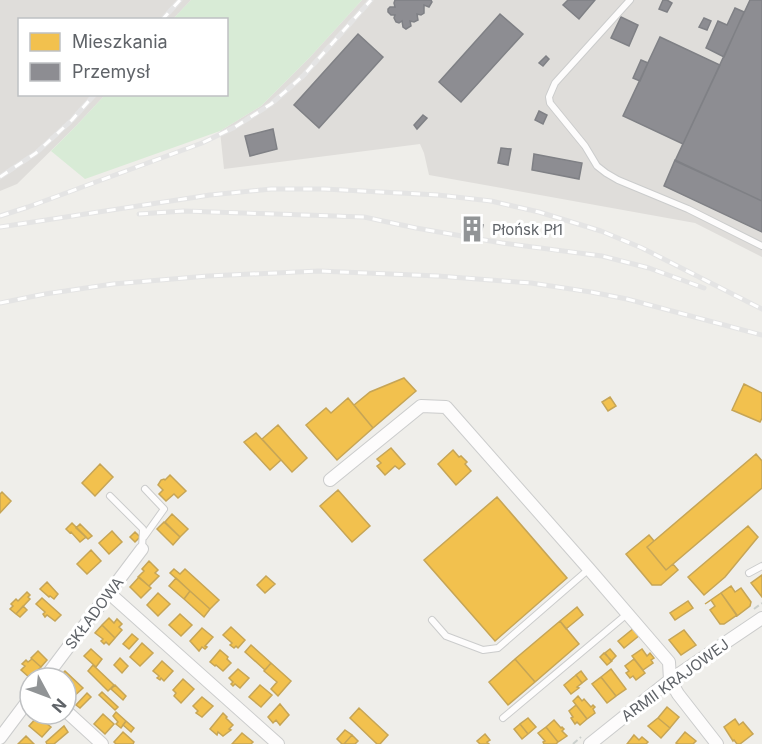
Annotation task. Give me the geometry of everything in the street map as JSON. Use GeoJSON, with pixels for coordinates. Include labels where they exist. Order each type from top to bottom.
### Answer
{"type":"FeatureCollection","features":[{"type":"Feature","properties":{"kind":"street"},"geometry":{"type":"LineString","coordinates":[[330,480],[421,406],[446,407],[669,662],[670,680],[678,694],[717,744]]}},
{"type":"Feature","properties":{"kind":"street","name":"SKŁADOWA"},"geometry":{"type":"LineString","coordinates":[[54,666],[109,593],[142,543]]}},
{"type":"Feature","properties":{"kind":"street"},"geometry":{"type":"LineString","coordinates":[[109,593],[278,744]]}},
{"type":"Feature","properties":{"kind":"street","name":"ARMII KRAJOWEJ"},"geometry":{"type":"LineString","coordinates":[[590,744],[670,680],[762,618]]}},
{"type":"Feature","properties":{"kind":"street"},"geometry":{"type":"LineString","coordinates":[[0,738],[18,714]]}},
{"type":"Feature","properties":{"kind":"street"},"geometry":{"type":"LineString","coordinates":[[78,722],[102,744]]}},
{"type":"Feature","properties":{"kind":"lane"},"geometry":{"type":"LineString","coordinates":[[630,0],[555,83],[549,97],[550,103],[585,146],[597,166],[606,173],[688,209],[762,246]]}},
{"type":"Feature","properties":{"kind":"lane"},"geometry":{"type":"LineString","coordinates":[[142,543],[164,509],[145,489]]}},
{"type":"Feature","properties":{"kind":"lane"},"geometry":{"type":"LineString","coordinates":[[110,496],[143,529],[142,543]]}},
{"type":"Feature","properties":{"kind":"lane"},"geometry":{"type":"LineString","coordinates":[[749,573],[762,566]]}},
{"type":"Feature","properties":{"kind":"lane"},"geometry":{"type":"LineString","coordinates":[[432,620],[446,636],[483,650],[498,648],[590,569]]}},
{"type":"Feature","properties":{"kind":"lane"},"geometry":{"type":"LineString","coordinates":[[503,718],[628,613]]}},
{"type":"Feature","properties":{"kind":"shaded area"},"geometry":{"type":"Polygon","coordinates":[[[0,0],[191,0],[174,18],[18,18],[18,96],[104,96],[17,184],[0,191],[0,0]]]}},
{"type":"Feature","properties":{"kind":"shaded area"},"geometry":{"type":"Polygon","coordinates":[[[362,0],[762,0],[762,257],[695,223],[429,175],[420,144],[224,169],[220,131],[261,106],[362,0]]]}},
{"type":"Feature","properties":{"kind":"green space"},"geometry":{"type":"Polygon","coordinates":[[[191,0],[362,0],[261,106],[220,131],[85,179],[51,151],[104,96],[228,96],[228,18],[174,18],[191,0]]]}},
{"type":"Feature","properties":{"kind":"building: Mieszkania"},"geometry":{"type":"Polygon","coordinates":[[[404,378],[416,391],[373,428],[354,405],[370,392],[404,378]]]}},
{"type":"Feature","properties":{"kind":"building: Mieszkania"},"geometry":{"type":"Polygon","coordinates":[[[744,384],[762,393],[760,422],[732,410],[744,384]]]}},
{"type":"Feature","properties":{"kind":"building: Mieszkania"},"geometry":{"type":"Polygon","coordinates":[[[610,397],[616,406],[608,411],[602,402],[610,397]]]}},
{"type":"Feature","properties":{"kind":"building: Mieszkania"},"geometry":{"type":"Polygon","coordinates":[[[348,398],[373,428],[337,460],[306,425],[326,408],[331,413],[348,398]]]}},
{"type":"Feature","properties":{"kind":"building: Mieszkania"},"geometry":{"type":"Polygon","coordinates":[[[278,425],[307,458],[292,472],[262,439],[278,425]]]}},
{"type":"Feature","properties":{"kind":"building: Mieszkania"},"geometry":{"type":"Polygon","coordinates":[[[256,433],[281,460],[270,470],[244,442],[256,433]]]}},
{"type":"Feature","properties":{"kind":"building: Mieszkania"},"geometry":{"type":"Polygon","coordinates":[[[391,448],[405,464],[399,469],[395,466],[385,475],[377,466],[381,463],[377,459],[391,448]]]}},
{"type":"Feature","properties":{"kind":"building: Mieszkania"},"geometry":{"type":"Polygon","coordinates":[[[453,450],[467,462],[465,464],[471,471],[456,485],[438,464],[453,450]]]}},
{"type":"Feature","properties":{"kind":"building: Mieszkania"},"geometry":{"type":"Polygon","coordinates":[[[756,454],[762,461],[762,488],[666,570],[647,547],[756,454]]]}},
{"type":"Feature","properties":{"kind":"building: Mieszkania"},"geometry":{"type":"Polygon","coordinates":[[[100,464],[113,477],[95,496],[82,483],[100,464]]]}},
{"type":"Feature","properties":{"kind":"building: Mieszkania"},"geometry":{"type":"Polygon","coordinates":[[[170,475],[186,491],[178,498],[174,494],[166,501],[159,494],[163,490],[158,485],[161,480],[165,480],[170,475]]]}},
{"type":"Feature","properties":{"kind":"building: Mieszkania"},"geometry":{"type":"Polygon","coordinates":[[[338,490],[370,526],[352,542],[320,506],[338,490]]]}},
{"type":"Feature","properties":{"kind":"building: Mieszkania"},"geometry":{"type":"Polygon","coordinates":[[[2,492],[11,501],[0,513],[0,494],[2,492]]]}},
{"type":"Feature","properties":{"kind":"building: Mieszkania"},"geometry":{"type":"Polygon","coordinates":[[[497,497],[567,578],[495,641],[424,560],[497,497]]]}},
{"type":"Feature","properties":{"kind":"building: Mieszkania"},"geometry":{"type":"Polygon","coordinates":[[[172,514],[188,529],[180,537],[165,522],[172,514]]]}},
{"type":"Feature","properties":{"kind":"building: Mieszkania"},"geometry":{"type":"Polygon","coordinates":[[[164,522],[180,537],[173,545],[157,529],[164,522]]]}},
{"type":"Feature","properties":{"kind":"building: Mieszkania"},"geometry":{"type":"Polygon","coordinates":[[[72,523],[86,537],[80,542],[66,529],[72,523]]]}},
{"type":"Feature","properties":{"kind":"building: Mieszkania"},"geometry":{"type":"Polygon","coordinates":[[[80,524],[92,536],[88,539],[76,528],[80,524]]]}},
{"type":"Feature","properties":{"kind":"building: Mieszkania"},"geometry":{"type":"Polygon","coordinates":[[[748,526],[758,537],[725,577],[704,595],[688,577],[748,526]]]}},
{"type":"Feature","properties":{"kind":"building: Mieszkania"},"geometry":{"type":"Polygon","coordinates":[[[112,531],[122,542],[109,554],[99,543],[112,531]]]}},
{"type":"Feature","properties":{"kind":"building: Mieszkania"},"geometry":{"type":"Polygon","coordinates":[[[135,532],[140,537],[135,542],[130,537],[135,532]]]}},
{"type":"Feature","properties":{"kind":"building: Mieszkania"},"geometry":{"type":"Polygon","coordinates":[[[649,535],[654,541],[647,547],[666,570],[673,564],[678,570],[661,585],[652,585],[626,554],[649,535]]]}},
{"type":"Feature","properties":{"kind":"building: Mieszkania"},"geometry":{"type":"Polygon","coordinates":[[[91,550],[101,561],[87,574],[77,564],[91,550]]]}},
{"type":"Feature","properties":{"kind":"building: Mieszkania"},"geometry":{"type":"Polygon","coordinates":[[[149,561],[158,570],[155,573],[159,576],[149,586],[138,577],[149,561]]]}},
{"type":"Feature","properties":{"kind":"building: Mieszkania"},"geometry":{"type":"Polygon","coordinates":[[[174,569],[180,574],[185,569],[219,600],[210,609],[170,573],[174,569]]]}},
{"type":"Feature","properties":{"kind":"building: Mieszkania"},"geometry":{"type":"Polygon","coordinates":[[[762,575],[762,597],[751,583],[762,575]]]}},
{"type":"Feature","properties":{"kind":"building: Mieszkania"},"geometry":{"type":"Polygon","coordinates":[[[266,576],[275,584],[265,593],[257,585],[266,576]]]}},
{"type":"Feature","properties":{"kind":"building: Mieszkania"},"geometry":{"type":"Polygon","coordinates":[[[139,577],[151,588],[141,598],[130,587],[139,577]]]}},
{"type":"Feature","properties":{"kind":"building: Mieszkania"},"geometry":{"type":"Polygon","coordinates":[[[176,578],[190,591],[184,599],[169,586],[176,578]]]}},
{"type":"Feature","properties":{"kind":"building: Mieszkania"},"geometry":{"type":"Polygon","coordinates":[[[47,582],[58,594],[54,599],[40,589],[47,582]]]}},
{"type":"Feature","properties":{"kind":"building: Mieszkania"},"geometry":{"type":"Polygon","coordinates":[[[731,586],[735,592],[741,588],[751,602],[750,606],[737,616],[721,593],[731,586]]]}},
{"type":"Feature","properties":{"kind":"building: Mieszkania"},"geometry":{"type":"Polygon","coordinates":[[[190,591],[210,609],[204,617],[184,599],[190,591]]]}},
{"type":"Feature","properties":{"kind":"building: Mieszkania"},"geometry":{"type":"Polygon","coordinates":[[[27,592],[30,599],[16,614],[10,609],[13,606],[11,604],[27,592]]]}},
{"type":"Feature","properties":{"kind":"building: Mieszkania"},"geometry":{"type":"Polygon","coordinates":[[[158,593],[170,604],[158,616],[147,605],[158,593]]]}},
{"type":"Feature","properties":{"kind":"building: Mieszkania"},"geometry":{"type":"Polygon","coordinates":[[[721,593],[737,615],[724,624],[720,624],[710,610],[715,606],[711,600],[705,604],[721,593]]]}},
{"type":"Feature","properties":{"kind":"building: Mieszkania"},"geometry":{"type":"Polygon","coordinates":[[[42,598],[61,615],[55,621],[47,615],[45,617],[43,614],[45,612],[36,604],[42,598]]]}},
{"type":"Feature","properties":{"kind":"building: Mieszkania"},"geometry":{"type":"Polygon","coordinates":[[[688,601],[693,608],[675,620],[670,613],[688,601]]]}},
{"type":"Feature","properties":{"kind":"building: Mieszkania"},"geometry":{"type":"Polygon","coordinates":[[[23,606],[27,610],[20,617],[16,614],[23,606]]]}},
{"type":"Feature","properties":{"kind":"building: Mieszkania"},"geometry":{"type":"Polygon","coordinates":[[[577,607],[583,615],[566,629],[560,621],[577,607]]]}},
{"type":"Feature","properties":{"kind":"building: Mieszkania"},"geometry":{"type":"Polygon","coordinates":[[[180,614],[192,625],[181,636],[169,625],[180,614]]]}},
{"type":"Feature","properties":{"kind":"building: Mieszkania"},"geometry":{"type":"Polygon","coordinates":[[[109,618],[114,623],[117,619],[122,624],[119,627],[122,630],[115,638],[102,625],[109,618]]]}},
{"type":"Feature","properties":{"kind":"building: Mieszkania"},"geometry":{"type":"Polygon","coordinates":[[[560,621],[579,644],[535,682],[515,659],[560,621]]]}},
{"type":"Feature","properties":{"kind":"building: Mieszkania"},"geometry":{"type":"Polygon","coordinates":[[[102,625],[115,638],[109,645],[106,642],[104,644],[101,641],[103,639],[95,633],[102,625]]]}},
{"type":"Feature","properties":{"kind":"building: Mieszkania"},"geometry":{"type":"Polygon","coordinates":[[[231,627],[245,640],[238,648],[230,645],[232,643],[223,635],[231,627]]]}},
{"type":"Feature","properties":{"kind":"building: Mieszkania"},"geometry":{"type":"Polygon","coordinates":[[[202,628],[213,637],[205,649],[202,647],[199,651],[190,641],[202,628]]]}},
{"type":"Feature","properties":{"kind":"building: Mieszkania"},"geometry":{"type":"Polygon","coordinates":[[[634,628],[640,635],[624,648],[618,641],[634,628]]]}},
{"type":"Feature","properties":{"kind":"building: Mieszkania"},"geometry":{"type":"Polygon","coordinates":[[[684,630],[696,645],[681,655],[669,640],[684,630]]]}},
{"type":"Feature","properties":{"kind":"building: Mieszkania"},"geometry":{"type":"Polygon","coordinates":[[[132,634],[138,639],[129,649],[123,644],[132,634]]]}},
{"type":"Feature","properties":{"kind":"building: Mieszkania"},"geometry":{"type":"Polygon","coordinates":[[[142,643],[153,653],[140,666],[130,657],[142,643]]]}},
{"type":"Feature","properties":{"kind":"building: Mieszkania"},"geometry":{"type":"Polygon","coordinates":[[[251,645],[271,663],[265,670],[245,652],[251,645]]]}},
{"type":"Feature","properties":{"kind":"building: Mieszkania"},"geometry":{"type":"Polygon","coordinates":[[[91,649],[102,659],[96,667],[84,656],[91,649]]]}},
{"type":"Feature","properties":{"kind":"building: Mieszkania"},"geometry":{"type":"Polygon","coordinates":[[[610,649],[616,656],[611,661],[605,653],[610,649]]]}},
{"type":"Feature","properties":{"kind":"building: Mieszkania"},"geometry":{"type":"Polygon","coordinates":[[[642,649],[647,656],[650,653],[654,658],[651,660],[653,663],[643,670],[632,656],[642,649]]]}},
{"type":"Feature","properties":{"kind":"building: Mieszkania"},"geometry":{"type":"Polygon","coordinates":[[[220,650],[231,663],[223,671],[210,662],[220,650]]]}},
{"type":"Feature","properties":{"kind":"building: Mieszkania"},"geometry":{"type":"Polygon","coordinates":[[[38,651],[47,660],[40,666],[31,658],[38,651]]]}},
{"type":"Feature","properties":{"kind":"building: Mieszkania"},"geometry":{"type":"Polygon","coordinates":[[[604,653],[612,661],[607,665],[600,657],[604,653]]]}},
{"type":"Feature","properties":{"kind":"building: Mieszkania"},"geometry":{"type":"Polygon","coordinates":[[[120,658],[128,666],[122,673],[114,665],[120,658]]]}},
{"type":"Feature","properties":{"kind":"building: Mieszkania"},"geometry":{"type":"Polygon","coordinates":[[[32,659],[40,666],[22,664],[26,660],[28,662],[32,659]]]}},
{"type":"Feature","properties":{"kind":"building: Mieszkania"},"geometry":{"type":"Polygon","coordinates":[[[515,659],[535,682],[508,705],[489,682],[515,659]]]}},
{"type":"Feature","properties":{"kind":"building: Mieszkania"},"geometry":{"type":"Polygon","coordinates":[[[634,659],[645,673],[636,680],[633,676],[630,678],[626,673],[629,671],[625,666],[634,659]]]}},
{"type":"Feature","properties":{"kind":"building: Mieszkania"},"geometry":{"type":"Polygon","coordinates":[[[162,661],[173,671],[164,681],[157,678],[159,676],[153,671],[162,661]]]}},
{"type":"Feature","properties":{"kind":"building: Mieszkania"},"geometry":{"type":"Polygon","coordinates":[[[271,663],[291,681],[278,696],[271,689],[277,682],[264,671],[271,663]]]}},
{"type":"Feature","properties":{"kind":"building: Mieszkania"},"geometry":{"type":"Polygon","coordinates":[[[93,665],[114,685],[108,691],[88,671],[93,665]]]}},
{"type":"Feature","properties":{"kind":"building: Mieszkania"},"geometry":{"type":"Polygon","coordinates":[[[238,669],[249,678],[240,688],[235,684],[233,686],[229,678],[238,669]]]}},
{"type":"Feature","properties":{"kind":"building: Mieszkania"},"geometry":{"type":"Polygon","coordinates":[[[611,669],[626,689],[616,696],[601,677],[611,669]]]}},
{"type":"Feature","properties":{"kind":"building: Mieszkania"},"geometry":{"type":"Polygon","coordinates":[[[581,671],[587,679],[582,683],[576,675],[581,671]]]}},
{"type":"Feature","properties":{"kind":"building: Mieszkania"},"geometry":{"type":"Polygon","coordinates":[[[576,675],[582,683],[571,694],[564,685],[576,675]]]}},
{"type":"Feature","properties":{"kind":"building: Mieszkania"},"geometry":{"type":"Polygon","coordinates":[[[601,677],[616,696],[607,703],[592,684],[601,677]]]}},
{"type":"Feature","properties":{"kind":"building: Mieszkania"},"geometry":{"type":"Polygon","coordinates":[[[183,679],[194,689],[181,703],[174,696],[176,693],[173,690],[183,679]]]}},
{"type":"Feature","properties":{"kind":"building: Mieszkania"},"geometry":{"type":"Polygon","coordinates":[[[78,683],[83,688],[78,693],[78,683]]]}},
{"type":"Feature","properties":{"kind":"building: Mieszkania"},"geometry":{"type":"Polygon","coordinates":[[[115,685],[126,696],[123,700],[111,689],[115,685]]]}},
{"type":"Feature","properties":{"kind":"building: Mieszkania"},"geometry":{"type":"Polygon","coordinates":[[[260,685],[272,695],[261,707],[249,697],[260,685]]]}},
{"type":"Feature","properties":{"kind":"building: Mieszkania"},"geometry":{"type":"Polygon","coordinates":[[[102,692],[118,707],[115,710],[99,695],[102,692]]]}},
{"type":"Feature","properties":{"kind":"building: Mieszkania"},"geometry":{"type":"Polygon","coordinates":[[[87,693],[91,697],[80,708],[78,703],[87,693]]]}},
{"type":"Feature","properties":{"kind":"building: Mieszkania"},"geometry":{"type":"Polygon","coordinates":[[[578,696],[591,707],[593,705],[595,707],[593,709],[595,713],[587,719],[573,701],[578,696]]]}},
{"type":"Feature","properties":{"kind":"building: Mieszkania"},"geometry":{"type":"Polygon","coordinates":[[[202,697],[213,706],[202,717],[196,713],[198,711],[193,706],[202,697]]]}},
{"type":"Feature","properties":{"kind":"building: Mieszkania"},"geometry":{"type":"Polygon","coordinates":[[[280,704],[289,715],[280,725],[276,720],[273,723],[268,717],[280,704]]]}},
{"type":"Feature","properties":{"kind":"building: Mieszkania"},"geometry":{"type":"Polygon","coordinates":[[[576,705],[587,719],[580,725],[577,722],[575,724],[569,711],[576,705]]]}},
{"type":"Feature","properties":{"kind":"building: Mieszkania"},"geometry":{"type":"Polygon","coordinates":[[[667,707],[679,717],[670,728],[658,718],[667,707]]]}},
{"type":"Feature","properties":{"kind":"building: Mieszkania"},"geometry":{"type":"Polygon","coordinates":[[[359,708],[388,735],[380,744],[377,744],[350,718],[359,708]]]}},
{"type":"Feature","properties":{"kind":"building: Mieszkania"},"geometry":{"type":"Polygon","coordinates":[[[116,712],[126,721],[121,728],[116,724],[118,722],[113,716],[116,712]]]}},
{"type":"Feature","properties":{"kind":"building: Mieszkania"},"geometry":{"type":"Polygon","coordinates":[[[223,713],[233,725],[229,729],[231,730],[223,736],[218,732],[217,735],[210,729],[223,713]]]}},
{"type":"Feature","properties":{"kind":"building: Mieszkania"},"geometry":{"type":"Polygon","coordinates":[[[103,714],[114,724],[105,734],[94,724],[103,714]]]}},
{"type":"Feature","properties":{"kind":"building: Mieszkania"},"geometry":{"type":"Polygon","coordinates":[[[528,718],[536,727],[528,734],[520,724],[528,718]]]}},
{"type":"Feature","properties":{"kind":"building: Mieszkania"},"geometry":{"type":"Polygon","coordinates":[[[658,718],[670,728],[661,738],[648,726],[658,718]]]}},
{"type":"Feature","properties":{"kind":"building: Mieszkania"},"geometry":{"type":"Polygon","coordinates":[[[735,719],[739,725],[743,722],[753,734],[740,744],[733,741],[724,727],[735,719]]]}},
{"type":"Feature","properties":{"kind":"building: Mieszkania"},"geometry":{"type":"Polygon","coordinates":[[[554,720],[564,729],[562,731],[567,736],[558,742],[546,727],[554,720]]]}},
{"type":"Feature","properties":{"kind":"building: Mieszkania"},"geometry":{"type":"Polygon","coordinates":[[[126,721],[134,728],[131,732],[123,725],[126,721]]]}},
{"type":"Feature","properties":{"kind":"building: Mieszkania"},"geometry":{"type":"Polygon","coordinates":[[[520,724],[528,734],[522,739],[514,729],[520,724]]]}},
{"type":"Feature","properties":{"kind":"building: Mieszkania"},"geometry":{"type":"Polygon","coordinates":[[[29,726],[51,727],[42,737],[29,726]]]}},
{"type":"Feature","properties":{"kind":"building: Mieszkania"},"geometry":{"type":"Polygon","coordinates":[[[64,726],[68,732],[54,744],[46,742],[64,726]]]}},
{"type":"Feature","properties":{"kind":"building: Mieszkania"},"geometry":{"type":"Polygon","coordinates":[[[546,727],[558,742],[556,744],[544,744],[545,741],[538,733],[546,727]]]}},
{"type":"Feature","properties":{"kind":"building: Mieszkania"},"geometry":{"type":"Polygon","coordinates":[[[345,730],[352,735],[342,744],[337,739],[345,730]]]}},
{"type":"Feature","properties":{"kind":"building: Mieszkania"},"geometry":{"type":"Polygon","coordinates":[[[123,732],[134,742],[133,744],[114,742],[123,732]]]}},
{"type":"Feature","properties":{"kind":"building: Mieszkania"},"geometry":{"type":"Polygon","coordinates":[[[685,732],[696,741],[693,744],[676,743],[685,732]]]}},
{"type":"Feature","properties":{"kind":"building: Mieszkania"},"geometry":{"type":"Polygon","coordinates":[[[242,733],[253,742],[251,744],[232,744],[242,733]]]}},
{"type":"Feature","properties":{"kind":"building: Mieszkania"},"geometry":{"type":"Polygon","coordinates":[[[485,734],[490,740],[487,742],[489,744],[480,744],[477,741],[485,734]]]}},
{"type":"Feature","properties":{"kind":"building: Mieszkania"},"geometry":{"type":"Polygon","coordinates":[[[352,735],[358,741],[355,744],[344,744],[352,735]]]}},
{"type":"Feature","properties":{"kind":"building: Mieszkania"},"geometry":{"type":"Polygon","coordinates":[[[634,735],[639,740],[642,737],[648,742],[646,744],[627,744],[634,735]]]}},
{"type":"Feature","properties":{"kind":"building: Mieszkania"},"geometry":{"type":"Polygon","coordinates":[[[26,736],[34,744],[18,744],[26,736]]]}},
{"type":"Feature","properties":{"kind":"building: Przemysł"},"geometry":{"type":"Polygon","coordinates":[[[395,0],[431,0],[432,2],[429,7],[424,5],[424,13],[417,14],[418,20],[410,21],[411,26],[406,29],[402,21],[396,22],[395,15],[388,12],[390,7],[395,7],[395,0]]]}},
{"type":"Feature","properties":{"kind":"building: Przemysł"},"geometry":{"type":"Polygon","coordinates":[[[568,0],[595,0],[579,19],[563,5],[568,0]]]}},
{"type":"Feature","properties":{"kind":"building: Przemysł"},"geometry":{"type":"Polygon","coordinates":[[[663,0],[672,3],[667,12],[659,9],[663,0]]]}},
{"type":"Feature","properties":{"kind":"building: Przemysł"},"geometry":{"type":"Polygon","coordinates":[[[750,0],[762,0],[762,201],[675,161],[750,0]]]}},
{"type":"Feature","properties":{"kind":"building: Przemysł"},"geometry":{"type":"Polygon","coordinates":[[[735,8],[744,12],[724,57],[706,48],[718,21],[727,25],[735,8]]]}},
{"type":"Feature","properties":{"kind":"building: Przemysł"},"geometry":{"type":"Polygon","coordinates":[[[500,14],[523,34],[461,102],[439,82],[500,14]]]}},
{"type":"Feature","properties":{"kind":"building: Przemysł"},"geometry":{"type":"Polygon","coordinates":[[[621,17],[638,25],[629,46],[611,38],[621,17]]]}},
{"type":"Feature","properties":{"kind":"building: Przemysł"},"geometry":{"type":"Polygon","coordinates":[[[704,18],[711,21],[707,30],[699,27],[704,18]]]}},
{"type":"Feature","properties":{"kind":"building: Przemysł"},"geometry":{"type":"Polygon","coordinates":[[[358,34],[383,57],[319,128],[294,105],[358,34]]]}},
{"type":"Feature","properties":{"kind":"building: Przemysł"},"geometry":{"type":"Polygon","coordinates":[[[660,37],[720,65],[683,144],[623,116],[660,37]]]}},
{"type":"Feature","properties":{"kind":"building: Przemysł"},"geometry":{"type":"Polygon","coordinates":[[[546,56],[549,59],[543,66],[539,63],[546,56]]]}},
{"type":"Feature","properties":{"kind":"building: Przemysł"},"geometry":{"type":"Polygon","coordinates":[[[641,60],[648,63],[640,81],[633,78],[641,60]]]}},
{"type":"Feature","properties":{"kind":"building: Przemysł"},"geometry":{"type":"Polygon","coordinates":[[[539,111],[547,115],[543,124],[535,120],[539,111]]]}},
{"type":"Feature","properties":{"kind":"building: Przemysł"},"geometry":{"type":"Polygon","coordinates":[[[423,115],[427,118],[417,129],[414,125],[423,115]]]}},
{"type":"Feature","properties":{"kind":"building: Przemysł"},"geometry":{"type":"Polygon","coordinates":[[[273,129],[277,149],[250,156],[245,136],[273,129]]]}},
{"type":"Feature","properties":{"kind":"building: Przemysł"},"geometry":{"type":"Polygon","coordinates":[[[501,148],[511,149],[508,165],[498,163],[501,148]]]}},
{"type":"Feature","properties":{"kind":"building: Przemysł"},"geometry":{"type":"Polygon","coordinates":[[[534,154],[582,163],[579,179],[532,170],[534,154]]]}},
{"type":"Feature","properties":{"kind":"building: Przemysł"},"geometry":{"type":"Polygon","coordinates":[[[675,160],[762,201],[762,232],[664,186],[675,160]]]}},
{"type":"Feature","properties":{"kind":"building: Przemysł","name":"Płońsk Pł1"},"geometry":{"type":"Polygon","coordinates":[[[464,223],[483,225],[481,235],[462,232],[464,223]]]}},
{"type":"Feature","properties":{"kind":"railway"},"geometry":{"type":"LineString","coordinates":[[164,18],[180,0]]}},
{"type":"Feature","properties":{"kind":"railway"},"geometry":{"type":"LineString","coordinates":[[0,216],[202,143],[235,127],[271,104],[303,76],[371,0]]}},
{"type":"Feature","properties":{"kind":"railway"},"geometry":{"type":"LineString","coordinates":[[0,177],[36,153],[72,120],[93,96]]}},
{"type":"Feature","properties":{"kind":"railway"},"geometry":{"type":"LineString","coordinates":[[0,227],[210,195],[271,189],[324,189],[438,195],[491,201],[539,212],[601,231],[642,248],[762,309]]}},
{"type":"Feature","properties":{"kind":"railway"},"geometry":{"type":"LineString","coordinates":[[139,214],[184,211],[364,217],[502,243],[602,256],[649,268],[704,288]]}},
{"type":"Feature","properties":{"kind":"railway"},"geometry":{"type":"LineString","coordinates":[[0,303],[113,284],[208,276],[319,271],[531,283],[627,299],[762,335]]}},
{"type":"Feature","properties":{"kind":"place","name":"Płońsk Pł1"},"geometry":{"type":"Point","coordinates":[472,229]}}]}
